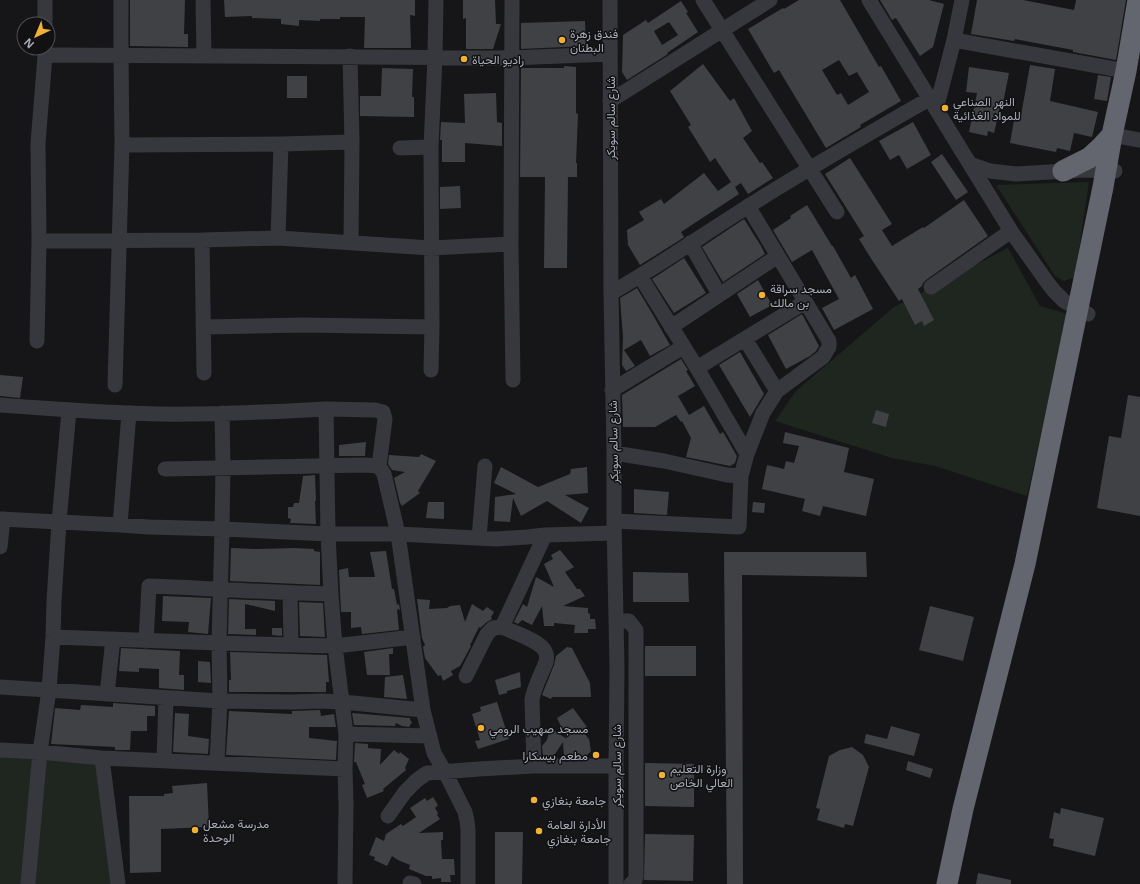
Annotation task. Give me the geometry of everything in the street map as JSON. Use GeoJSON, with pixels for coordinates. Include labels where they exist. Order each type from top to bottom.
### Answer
{"type":"FeatureCollection","features":[{"type":"Feature","properties":{"kind":"highway"},"geometry":{"type":"LineString","coordinates":[[1125,137],[1126,71],[1138,0]]}},
{"type":"Feature","properties":{"kind":"highway"},"geometry":{"type":"LineString","coordinates":[[947,884],[963,809],[1025,564],[1083,312],[1099,262],[1112,170],[1125,137],[1140,44]]}},
{"type":"Feature","properties":{"kind":"highway"},"geometry":{"type":"LineString","coordinates":[[1063,171],[1088,158],[1100,148],[1125,137]]}},
{"type":"Feature","properties":{"kind":"highway"},"geometry":{"type":"LineString","coordinates":[[959,884],[1025,607],[1082,346],[1083,312]]}},
{"type":"Feature","properties":{"kind":"street"},"geometry":{"type":"LineString","coordinates":[[45,0],[45,16]]}},
{"type":"Feature","properties":{"kind":"street"},"geometry":{"type":"LineString","coordinates":[[115,385],[122,145],[122,0]]}},
{"type":"Feature","properties":{"kind":"street"},"geometry":{"type":"LineString","coordinates":[[204,0],[204,56]]}},
{"type":"Feature","properties":{"kind":"street"},"geometry":{"type":"LineString","coordinates":[[431,370],[431,147],[436,0]]}},
{"type":"Feature","properties":{"kind":"street"},"geometry":{"type":"LineString","coordinates":[[512,0],[511,244],[513,380]]}},
{"type":"Feature","properties":{"kind":"street","name":"شارع سالم سويكر"},"geometry":{"type":"LineString","coordinates":[[610,0],[610,293],[617,668],[616,884]]}},
{"type":"Feature","properties":{"kind":"street"},"geometry":{"type":"LineString","coordinates":[[703,0],[837,212]]}},
{"type":"Feature","properties":{"kind":"street"},"geometry":{"type":"LineString","coordinates":[[610,101],[770,0]]}},
{"type":"Feature","properties":{"kind":"street"},"geometry":{"type":"LineString","coordinates":[[869,0],[1011,231],[1054,291],[1064,301],[1083,312]]}},
{"type":"Feature","properties":{"kind":"street"},"geometry":{"type":"LineString","coordinates":[[610,293],[640,276],[809,168],[933,104],[954,40],[962,0]]}},
{"type":"Feature","properties":{"kind":"street"},"geometry":{"type":"LineString","coordinates":[[954,40],[1126,71]]}},
{"type":"Feature","properties":{"kind":"street"},"geometry":{"type":"LineString","coordinates":[[56,55],[511,58],[610,54]]}},
{"type":"Feature","properties":{"kind":"street"},"geometry":{"type":"LineString","coordinates":[[37,341],[39,241],[38,143],[45,56]]}},
{"type":"Feature","properties":{"kind":"street"},"geometry":{"type":"LineString","coordinates":[[350,56],[352,142],[351,243]]}},
{"type":"Feature","properties":{"kind":"street"},"geometry":{"type":"LineString","coordinates":[[122,145],[352,142]]}},
{"type":"Feature","properties":{"kind":"street"},"geometry":{"type":"LineString","coordinates":[[278,238],[281,144]]}},
{"type":"Feature","properties":{"kind":"street"},"geometry":{"type":"LineString","coordinates":[[400,148],[431,147]]}},
{"type":"Feature","properties":{"kind":"street"},"geometry":{"type":"LineString","coordinates":[[970,164],[990,171],[1009,173],[1112,170]]}},
{"type":"Feature","properties":{"kind":"street"},"geometry":{"type":"LineString","coordinates":[[0,547],[2,519],[120,525],[149,528],[222,529],[328,534],[398,534],[496,539],[614,527],[739,527],[741,476],[747,454],[764,413],[777,391],[823,357],[829,347],[829,341],[748,206]]}},
{"type":"Feature","properties":{"kind":"street"},"geometry":{"type":"LineString","coordinates":[[931,287],[1011,231]]}},
{"type":"Feature","properties":{"kind":"street"},"geometry":{"type":"LineString","coordinates":[[39,241],[278,238],[431,248],[511,244]]}},
{"type":"Feature","properties":{"kind":"street"},"geometry":{"type":"LineString","coordinates":[[202,240],[204,373]]}},
{"type":"Feature","properties":{"kind":"street"},"geometry":{"type":"LineString","coordinates":[[690,243],[720,294]]}},
{"type":"Feature","properties":{"kind":"street"},"geometry":{"type":"LineString","coordinates":[[671,327],[778,256]]}},
{"type":"Feature","properties":{"kind":"street"},"geometry":{"type":"LineString","coordinates":[[640,276],[697,368],[747,454]]}},
{"type":"Feature","properties":{"kind":"street"},"geometry":{"type":"LineString","coordinates":[[697,368],[805,302]]}},
{"type":"Feature","properties":{"kind":"street"},"geometry":{"type":"LineString","coordinates":[[203,327],[302,325],[432,327]]}},
{"type":"Feature","properties":{"kind":"street"},"geometry":{"type":"LineString","coordinates":[[746,339],[777,391]]}},
{"type":"Feature","properties":{"kind":"street"},"geometry":{"type":"LineString","coordinates":[[612,390],[683,347]]}},
{"type":"Feature","properties":{"kind":"street"},"geometry":{"type":"LineString","coordinates":[[0,405],[157,414],[326,410],[376,410],[382,412],[385,419],[379,466],[384,474],[398,534],[423,710],[434,753],[465,812],[468,830],[468,884]]}},
{"type":"Feature","properties":{"kind":"street"},"geometry":{"type":"LineString","coordinates":[[28,884],[40,752],[53,637],[59,522],[69,410]]}},
{"type":"Feature","properties":{"kind":"street"},"geometry":{"type":"LineString","coordinates":[[326,410],[328,534],[336,646],[346,734],[344,884]]}},
{"type":"Feature","properties":{"kind":"street"},"geometry":{"type":"LineString","coordinates":[[120,525],[129,412]]}},
{"type":"Feature","properties":{"kind":"street"},"geometry":{"type":"LineString","coordinates":[[217,763],[220,701],[219,643],[223,467],[222,413]]}},
{"type":"Feature","properties":{"kind":"street"},"geometry":{"type":"LineString","coordinates":[[614,453],[664,461],[727,475],[741,476]]}},
{"type":"Feature","properties":{"kind":"street"},"geometry":{"type":"LineString","coordinates":[[165,469],[379,466]]}},
{"type":"Feature","properties":{"kind":"street"},"geometry":{"type":"LineString","coordinates":[[479,538],[485,466]]}},
{"type":"Feature","properties":{"kind":"street"},"geometry":{"type":"LineString","coordinates":[[502,627],[545,535]]}},
{"type":"Feature","properties":{"kind":"street"},"geometry":{"type":"LineString","coordinates":[[146,641],[149,586],[332,594]]}},
{"type":"Feature","properties":{"kind":"street"},"geometry":{"type":"LineString","coordinates":[[290,593],[290,644]]}},
{"type":"Feature","properties":{"kind":"street"},"geometry":{"type":"LineString","coordinates":[[616,621],[629,622],[636,630],[636,877],[631,884]]}},
{"type":"Feature","properties":{"kind":"street"},"geometry":{"type":"LineString","coordinates":[[466,676],[487,634],[493,628],[502,627],[535,642],[544,649],[547,655],[546,661],[533,691],[532,700],[534,766]]}},
{"type":"Feature","properties":{"kind":"street"},"geometry":{"type":"LineString","coordinates":[[53,637],[336,646],[413,637]]}},
{"type":"Feature","properties":{"kind":"street"},"geometry":{"type":"LineString","coordinates":[[107,694],[113,639]]}},
{"type":"Feature","properties":{"kind":"street"},"geometry":{"type":"LineString","coordinates":[[0,687],[220,701],[343,702],[423,710]]}},
{"type":"Feature","properties":{"kind":"street"},"geometry":{"type":"LineString","coordinates":[[164,761],[166,698]]}},
{"type":"Feature","properties":{"kind":"street"},"geometry":{"type":"LineString","coordinates":[[346,734],[430,736]]}},
{"type":"Feature","properties":{"kind":"street"},"geometry":{"type":"LineString","coordinates":[[0,750],[102,758],[345,769]]}},
{"type":"Feature","properties":{"kind":"street"},"geometry":{"type":"LineString","coordinates":[[102,758],[118,884]]}},
{"type":"Feature","properties":{"kind":"street"},"geometry":{"type":"LineString","coordinates":[[388,816],[405,792],[417,780],[427,773],[534,766],[616,766]]}},
{"type":"Feature","properties":{"kind":"shaded area"},"geometry":{"type":"Polygon","coordinates":[[[1089,182],[1075,277],[1064,281],[1055,276],[996,185],[1089,182]]]}},
{"type":"Feature","properties":{"kind":"shaded area"},"geometry":{"type":"Polygon","coordinates":[[[1008,248],[1040,306],[1068,314],[1027,496],[935,466],[892,458],[775,421],[796,391],[894,307],[1008,248]]]}},
{"type":"Feature","properties":{"kind":"shaded area"},"geometry":{"type":"Polygon","coordinates":[[[0,751],[39,753],[27,884],[0,884],[0,751]]]}},
{"type":"Feature","properties":{"kind":"shaded area"},"geometry":{"type":"Polygon","coordinates":[[[40,752],[102,758],[115,884],[29,884],[40,752]]]}},
{"type":"Feature","properties":{"kind":"building"},"geometry":{"type":"Polygon","coordinates":[[[130,0],[185,0],[184,34],[188,34],[188,47],[130,46],[130,0]]]}},
{"type":"Feature","properties":{"kind":"building"},"geometry":{"type":"Polygon","coordinates":[[[224,0],[415,0],[415,16],[410,15],[411,48],[364,48],[365,17],[340,17],[340,19],[320,19],[320,21],[299,20],[299,26],[281,24],[281,19],[252,18],[252,16],[225,17],[224,0]]]}},
{"type":"Feature","properties":{"kind":"building"},"geometry":{"type":"Polygon","coordinates":[[[463,0],[495,0],[496,24],[501,24],[493,49],[466,49],[466,18],[463,19],[463,0]]]}},
{"type":"Feature","properties":{"kind":"building"},"geometry":{"type":"Polygon","coordinates":[[[799,0],[840,0],[879,67],[881,66],[901,101],[860,125],[861,127],[826,148],[779,70],[774,73],[748,29],[783,8],[784,9],[799,0]],[[839,60],[822,70],[837,95],[841,93],[848,105],[869,92],[857,72],[849,76],[839,60]]]}},
{"type":"Feature","properties":{"kind":"building"},"geometry":{"type":"Polygon","coordinates":[[[880,0],[929,0],[944,4],[933,47],[920,56],[896,18],[892,20],[880,0]]]}},
{"type":"Feature","properties":{"kind":"building"},"geometry":{"type":"Polygon","coordinates":[[[977,0],[1023,0],[1074,10],[1076,0],[1126,0],[1116,60],[1015,39],[1014,41],[971,34],[977,0]]]}},
{"type":"Feature","properties":{"kind":"building"},"geometry":{"type":"Polygon","coordinates":[[[681,1],[688,12],[686,13],[698,32],[667,53],[668,54],[627,80],[622,72],[623,35],[646,20],[648,23],[681,1]],[[669,22],[654,31],[662,45],[678,35],[669,22]]]}},
{"type":"Feature","properties":{"kind":"building"},"geometry":{"type":"Polygon","coordinates":[[[585,21],[586,46],[521,49],[521,23],[585,21]]]}},
{"type":"Feature","properties":{"kind":"building"},"geometry":{"type":"Polygon","coordinates":[[[703,64],[730,101],[734,98],[752,131],[743,138],[760,163],[762,162],[773,178],[748,194],[741,183],[735,187],[739,194],[681,232],[684,237],[683,238],[640,265],[628,245],[627,230],[644,220],[639,212],[661,199],[664,204],[704,173],[718,191],[731,182],[715,158],[710,162],[688,127],[691,125],[670,91],[703,64]]]}},
{"type":"Feature","properties":{"kind":"building"},"geometry":{"type":"Polygon","coordinates":[[[1030,65],[1055,69],[1050,101],[1098,112],[1092,137],[1074,133],[1070,151],[1057,148],[1056,152],[1010,143],[1014,120],[1020,121],[1030,65]]]}},
{"type":"Feature","properties":{"kind":"building"},"geometry":{"type":"Polygon","coordinates":[[[564,66],[576,67],[576,113],[578,114],[576,163],[577,177],[568,177],[567,268],[544,268],[545,177],[520,177],[521,68],[564,68],[564,66]]]}},
{"type":"Feature","properties":{"kind":"building"},"geometry":{"type":"Polygon","coordinates":[[[969,67],[1009,73],[1003,103],[1001,103],[994,133],[988,131],[987,136],[969,132],[977,93],[966,92],[969,67]]]}},
{"type":"Feature","properties":{"kind":"building"},"geometry":{"type":"Polygon","coordinates":[[[382,68],[413,69],[412,97],[414,97],[414,117],[360,116],[360,96],[381,96],[382,68]]]}},
{"type":"Feature","properties":{"kind":"building"},"geometry":{"type":"Polygon","coordinates":[[[1098,75],[1111,77],[1107,101],[1094,99],[1098,75]]]}},
{"type":"Feature","properties":{"kind":"building"},"geometry":{"type":"Polygon","coordinates":[[[287,76],[307,76],[307,98],[287,98],[287,76]]]}},
{"type":"Feature","properties":{"kind":"building"},"geometry":{"type":"Polygon","coordinates":[[[496,93],[497,122],[502,123],[502,146],[465,143],[465,162],[442,162],[442,140],[440,140],[441,122],[465,123],[464,94],[496,93]]]}},
{"type":"Feature","properties":{"kind":"building"},"geometry":{"type":"Polygon","coordinates":[[[913,122],[931,155],[907,169],[899,155],[890,160],[879,141],[913,122]]]}},
{"type":"Feature","properties":{"kind":"building"},"geometry":{"type":"Polygon","coordinates":[[[942,154],[968,192],[956,200],[931,162],[942,154]]]}},
{"type":"Feature","properties":{"kind":"building"},"geometry":{"type":"Polygon","coordinates":[[[850,158],[892,224],[882,230],[892,246],[923,227],[924,228],[964,200],[988,236],[926,280],[918,289],[934,320],[924,326],[922,321],[915,325],[902,299],[899,301],[872,260],[859,239],[864,236],[825,174],[850,158]]]}},
{"type":"Feature","properties":{"kind":"building"},"geometry":{"type":"Polygon","coordinates":[[[460,186],[461,208],[440,209],[440,187],[460,186]]]}},
{"type":"Feature","properties":{"kind":"building"},"geometry":{"type":"Polygon","coordinates":[[[807,205],[851,278],[855,275],[873,309],[834,330],[822,308],[839,299],[812,250],[792,262],[773,230],[791,218],[790,216],[807,205]]]}},
{"type":"Feature","properties":{"kind":"building"},"geometry":{"type":"Polygon","coordinates":[[[744,219],[765,254],[723,282],[702,247],[744,219]]]}},
{"type":"Feature","properties":{"kind":"building"},"geometry":{"type":"Polygon","coordinates":[[[684,258],[706,293],[674,313],[652,279],[684,258]]]}},
{"type":"Feature","properties":{"kind":"building"},"geometry":{"type":"Polygon","coordinates":[[[758,280],[772,305],[750,317],[737,294],[758,280]]]}},
{"type":"Feature","properties":{"kind":"building"},"geometry":{"type":"Polygon","coordinates":[[[637,288],[670,345],[650,356],[641,340],[624,350],[635,366],[626,371],[622,365],[623,337],[620,298],[637,288]]]}},
{"type":"Feature","properties":{"kind":"building"},"geometry":{"type":"Polygon","coordinates":[[[802,314],[819,346],[810,356],[786,369],[768,335],[802,314]]]}},
{"type":"Feature","properties":{"kind":"building"},"geometry":{"type":"Polygon","coordinates":[[[740,352],[764,394],[750,417],[719,365],[740,352]]]}},
{"type":"Feature","properties":{"kind":"building"},"geometry":{"type":"Polygon","coordinates":[[[681,359],[695,386],[678,396],[689,415],[704,406],[720,434],[723,432],[737,456],[735,463],[730,466],[686,457],[691,438],[682,421],[681,422],[676,415],[655,427],[623,427],[622,395],[681,359]]]}},
{"type":"Feature","properties":{"kind":"building"},"geometry":{"type":"Polygon","coordinates":[[[0,375],[23,377],[20,398],[0,396],[0,375]]]}},
{"type":"Feature","properties":{"kind":"building"},"geometry":{"type":"Polygon","coordinates":[[[1128,395],[1140,397],[1140,516],[1097,508],[1109,436],[1121,438],[1128,395]]]}},
{"type":"Feature","properties":{"kind":"building"},"geometry":{"type":"Polygon","coordinates":[[[876,410],[889,414],[886,427],[872,423],[876,410]]]}},
{"type":"Feature","properties":{"kind":"building"},"geometry":{"type":"Polygon","coordinates":[[[785,432],[849,448],[844,472],[874,479],[866,516],[823,506],[820,516],[802,511],[805,499],[762,489],[767,465],[784,469],[786,461],[794,463],[799,446],[783,443],[785,432]]]}},
{"type":"Feature","properties":{"kind":"building"},"geometry":{"type":"Polygon","coordinates":[[[366,442],[365,456],[339,456],[339,445],[366,442]]]}},
{"type":"Feature","properties":{"kind":"building"},"geometry":{"type":"Polygon","coordinates":[[[421,454],[436,461],[418,491],[420,493],[402,506],[394,478],[405,472],[392,470],[388,464],[389,455],[419,457],[421,454]]]}},
{"type":"Feature","properties":{"kind":"building"},"geometry":{"type":"Polygon","coordinates":[[[501,467],[538,487],[570,474],[571,469],[587,467],[588,493],[565,495],[589,508],[581,523],[547,501],[521,516],[513,498],[510,522],[494,521],[495,497],[516,494],[494,483],[501,467]]]}},
{"type":"Feature","properties":{"kind":"building"},"geometry":{"type":"Polygon","coordinates":[[[315,475],[316,524],[290,523],[291,519],[288,518],[288,507],[293,507],[294,503],[299,503],[303,476],[315,475]]]}},
{"type":"Feature","properties":{"kind":"building"},"geometry":{"type":"Polygon","coordinates":[[[634,489],[669,492],[667,515],[634,513],[634,489]]]}},
{"type":"Feature","properties":{"kind":"building"},"geometry":{"type":"Polygon","coordinates":[[[428,502],[444,502],[444,519],[426,518],[428,502]]]}},
{"type":"Feature","properties":{"kind":"building"},"geometry":{"type":"Polygon","coordinates":[[[753,502],[765,503],[764,513],[752,512],[753,502]]]}},
{"type":"Feature","properties":{"kind":"building"},"geometry":{"type":"Polygon","coordinates":[[[231,548],[314,549],[314,551],[320,552],[320,585],[230,581],[231,548]]]}},
{"type":"Feature","properties":{"kind":"building"},"geometry":{"type":"Polygon","coordinates":[[[560,550],[574,567],[565,572],[577,589],[580,589],[585,596],[563,606],[588,608],[590,619],[595,619],[596,629],[588,629],[588,633],[574,633],[575,625],[554,623],[554,626],[544,626],[542,606],[532,625],[522,620],[518,624],[514,622],[523,604],[527,607],[536,577],[554,587],[544,564],[553,559],[551,555],[560,550]]]}},
{"type":"Feature","properties":{"kind":"building"},"geometry":{"type":"Polygon","coordinates":[[[386,551],[392,589],[394,589],[397,605],[399,604],[400,610],[397,609],[399,630],[362,634],[361,627],[351,628],[351,612],[341,612],[339,570],[348,568],[349,577],[375,577],[370,552],[386,551]]]}},
{"type":"Feature","properties":{"kind":"building"},"geometry":{"type":"Polygon","coordinates":[[[724,552],[866,552],[867,577],[742,575],[743,884],[727,884],[724,552]]]}},
{"type":"Feature","properties":{"kind":"building"},"geometry":{"type":"Polygon","coordinates":[[[633,572],[688,573],[689,602],[633,602],[633,572]]]}},
{"type":"Feature","properties":{"kind":"building"},"geometry":{"type":"Polygon","coordinates":[[[163,596],[211,598],[208,634],[188,632],[189,622],[162,621],[163,596]]]}},
{"type":"Feature","properties":{"kind":"building"},"geometry":{"type":"Polygon","coordinates":[[[229,599],[275,601],[275,611],[245,604],[245,629],[256,629],[256,635],[228,634],[229,599]]]}},
{"type":"Feature","properties":{"kind":"building"},"geometry":{"type":"Polygon","coordinates":[[[417,599],[430,600],[429,609],[447,608],[450,606],[460,605],[465,622],[472,604],[483,611],[487,607],[494,612],[491,617],[492,619],[480,628],[479,627],[460,666],[451,671],[453,675],[443,681],[441,675],[438,676],[425,658],[423,647],[425,645],[422,638],[417,599]]]}},
{"type":"Feature","properties":{"kind":"building"},"geometry":{"type":"Polygon","coordinates":[[[299,602],[323,603],[325,637],[300,636],[299,602]]]}},
{"type":"Feature","properties":{"kind":"building"},"geometry":{"type":"Polygon","coordinates":[[[930,606],[974,617],[963,661],[919,650],[930,606]]]}},
{"type":"Feature","properties":{"kind":"building"},"geometry":{"type":"Polygon","coordinates":[[[272,628],[282,628],[282,636],[272,635],[272,628]]]}},
{"type":"Feature","properties":{"kind":"building"},"geometry":{"type":"Polygon","coordinates":[[[645,646],[696,646],[696,676],[645,676],[645,646]]]}},
{"type":"Feature","properties":{"kind":"building"},"geometry":{"type":"Polygon","coordinates":[[[567,647],[572,648],[590,683],[591,697],[552,697],[551,699],[542,695],[556,656],[567,647]]]}},
{"type":"Feature","properties":{"kind":"building"},"geometry":{"type":"Polygon","coordinates":[[[121,648],[180,651],[179,675],[184,675],[184,690],[159,688],[159,669],[139,668],[139,672],[119,671],[121,648]]]}},
{"type":"Feature","properties":{"kind":"building"},"geometry":{"type":"Polygon","coordinates":[[[393,648],[393,654],[389,654],[390,675],[367,675],[364,652],[393,648]]]}},
{"type":"Feature","properties":{"kind":"building"},"geometry":{"type":"Polygon","coordinates":[[[230,652],[327,655],[329,682],[326,682],[326,692],[229,692],[229,680],[231,680],[230,652]]]}},
{"type":"Feature","properties":{"kind":"building"},"geometry":{"type":"Polygon","coordinates":[[[198,661],[210,662],[211,683],[198,682],[198,661]]]}},
{"type":"Feature","properties":{"kind":"building"},"geometry":{"type":"Polygon","coordinates":[[[520,672],[521,687],[499,695],[495,680],[520,672]]]}},
{"type":"Feature","properties":{"kind":"building"},"geometry":{"type":"Polygon","coordinates":[[[403,675],[407,699],[384,697],[385,677],[403,675]]]}},
{"type":"Feature","properties":{"kind":"building"},"geometry":{"type":"Polygon","coordinates":[[[497,702],[509,739],[478,749],[475,741],[480,740],[472,714],[481,711],[480,707],[497,702]]]}},
{"type":"Feature","properties":{"kind":"building"},"geometry":{"type":"Polygon","coordinates":[[[113,703],[155,706],[155,716],[147,716],[147,731],[131,731],[130,750],[115,750],[115,747],[51,744],[55,708],[80,710],[81,705],[113,707],[113,703]]]}},
{"type":"Feature","properties":{"kind":"building"},"geometry":{"type":"Polygon","coordinates":[[[573,708],[587,727],[581,730],[589,739],[591,751],[585,757],[564,757],[563,742],[553,757],[543,757],[542,746],[547,740],[550,728],[567,739],[557,718],[573,708]]]}},
{"type":"Feature","properties":{"kind":"building"},"geometry":{"type":"Polygon","coordinates":[[[320,710],[321,716],[334,714],[336,727],[309,727],[309,738],[337,741],[336,760],[226,755],[229,711],[292,714],[292,711],[320,710]]]}},
{"type":"Feature","properties":{"kind":"building"},"geometry":{"type":"Polygon","coordinates":[[[175,713],[189,714],[188,736],[209,739],[208,754],[173,752],[175,713]]]}},
{"type":"Feature","properties":{"kind":"building"},"geometry":{"type":"Polygon","coordinates":[[[352,713],[410,718],[412,722],[409,727],[396,723],[395,726],[354,725],[352,713]]]}},
{"type":"Feature","properties":{"kind":"building"},"geometry":{"type":"Polygon","coordinates":[[[891,726],[920,734],[914,756],[864,743],[866,734],[887,739],[891,726]]]}},
{"type":"Feature","properties":{"kind":"building"},"geometry":{"type":"Polygon","coordinates":[[[355,743],[368,744],[368,748],[381,749],[380,765],[394,750],[399,754],[400,752],[409,759],[405,768],[406,770],[383,789],[384,791],[367,798],[362,785],[365,784],[356,762],[354,762],[355,743]]]}},
{"type":"Feature","properties":{"kind":"building"},"geometry":{"type":"Polygon","coordinates":[[[852,747],[863,755],[869,767],[853,826],[845,824],[844,828],[817,820],[820,809],[816,808],[829,756],[840,750],[852,747]]]}},
{"type":"Feature","properties":{"kind":"building"},"geometry":{"type":"Polygon","coordinates":[[[908,761],[933,769],[930,778],[906,770],[908,761]]]}},
{"type":"Feature","properties":{"kind":"building"},"geometry":{"type":"Polygon","coordinates":[[[645,763],[694,764],[694,807],[645,806],[645,763]]]}},
{"type":"Feature","properties":{"kind":"building"},"geometry":{"type":"Polygon","coordinates":[[[207,783],[209,827],[161,829],[161,872],[130,873],[129,796],[164,796],[164,794],[173,793],[172,786],[207,783]]]}},
{"type":"Feature","properties":{"kind":"building"},"geometry":{"type":"Polygon","coordinates":[[[433,797],[438,805],[435,808],[440,819],[419,833],[443,832],[443,840],[441,840],[442,859],[454,859],[455,875],[450,875],[451,882],[441,882],[441,878],[432,879],[432,876],[426,876],[409,869],[410,865],[392,856],[387,866],[374,860],[375,857],[369,855],[376,837],[384,841],[386,834],[401,824],[403,826],[416,817],[410,808],[425,798],[427,801],[433,797]]]}},
{"type":"Feature","properties":{"kind":"building"},"geometry":{"type":"Polygon","coordinates":[[[1061,808],[1104,818],[1095,856],[1053,846],[1054,839],[1049,838],[1054,812],[1060,814],[1061,808]]]}},
{"type":"Feature","properties":{"kind":"building"},"geometry":{"type":"Polygon","coordinates":[[[495,832],[523,832],[522,884],[495,884],[495,832]]]}},
{"type":"Feature","properties":{"kind":"building"},"geometry":{"type":"Polygon","coordinates":[[[645,834],[694,835],[693,881],[644,880],[645,834]]]}},
{"type":"Feature","properties":{"kind":"building"},"geometry":{"type":"Polygon","coordinates":[[[978,873],[1011,880],[1011,884],[976,884],[978,873]]]}},
{"type":"Feature","properties":{"kind":"place","name":"فندق زهرة البطنان"},"geometry":{"type":"Point","coordinates":[562,40]}},
{"type":"Feature","properties":{"kind":"place","name":"راديو الحياة"},"geometry":{"type":"Point","coordinates":[464,59]}},
{"type":"Feature","properties":{"kind":"place","name":"النهر الصناعي للمواد الغذائية"},"geometry":{"type":"Point","coordinates":[945,108]}},
{"type":"Feature","properties":{"kind":"place","name":"مسجد سراقة بن مالك"},"geometry":{"type":"Point","coordinates":[762,295]}},
{"type":"Feature","properties":{"kind":"place","name":"مسجد صهيب الرومي"},"geometry":{"type":"Point","coordinates":[481,728]}},
{"type":"Feature","properties":{"kind":"place","name":"مطعم بيسكارا"},"geometry":{"type":"Point","coordinates":[596,755]}},
{"type":"Feature","properties":{"kind":"place","name":"وزارة التعليم العالي الخاص"},"geometry":{"type":"Point","coordinates":[662,775]}},
{"type":"Feature","properties":{"kind":"place","name":"جامعة بنغازي"},"geometry":{"type":"Point","coordinates":[534,800]}},
{"type":"Feature","properties":{"kind":"place","name":"مدرسة مشعل الوحدة"},"geometry":{"type":"Point","coordinates":[195,830]}},
{"type":"Feature","properties":{"kind":"place","name":"الأدارة العامة جامعة بنغازي"},"geometry":{"type":"Point","coordinates":[539,831]}}]}
